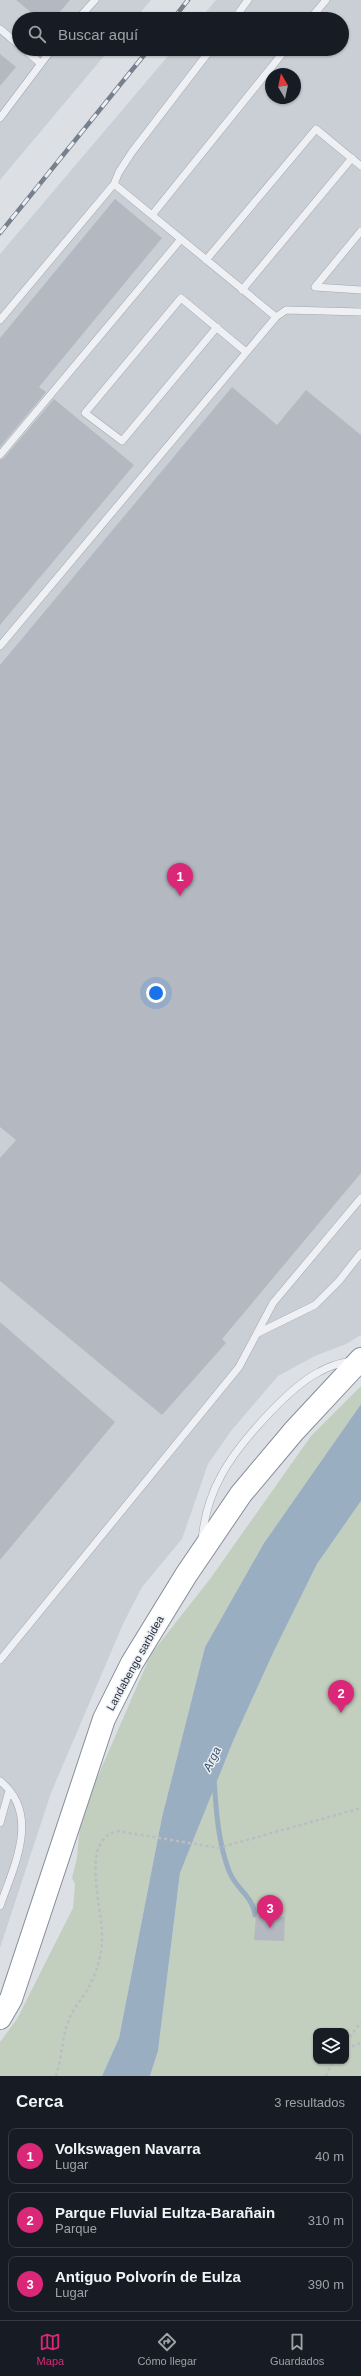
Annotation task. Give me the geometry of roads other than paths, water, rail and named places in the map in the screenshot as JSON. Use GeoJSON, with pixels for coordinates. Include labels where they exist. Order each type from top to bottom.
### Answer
{"type":"FeatureCollection","features":[{"type":"Feature","properties":{"kind":"highway","name":"Landabengo sarbidea"},"geometry":{"type":"LineString","coordinates":[[0,2018],[11,1999],[104,1719],[132,1663],[202,1551],[241,1494],[294,1431],[361,1359]]}},
{"type":"Feature","properties":{"kind":"lane"},"geometry":{"type":"LineString","coordinates":[[84,12],[95,0]]}},
{"type":"Feature","properties":{"kind":"lane"},"geometry":{"type":"LineString","coordinates":[[239,12],[248,0]]}},
{"type":"Feature","properties":{"kind":"lane"},"geometry":{"type":"LineString","coordinates":[[316,12],[326,0]]}},
{"type":"Feature","properties":{"kind":"lane"},"geometry":{"type":"LineString","coordinates":[[0,29],[12,39]]}},
{"type":"Feature","properties":{"kind":"lane"},"geometry":{"type":"LineString","coordinates":[[32,56],[40,63]]}},
{"type":"Feature","properties":{"kind":"lane"},"geometry":{"type":"LineString","coordinates":[[0,118],[22,92],[46,56]]}},
{"type":"Feature","properties":{"kind":"lane"},"geometry":{"type":"LineString","coordinates":[[0,320],[114,184],[119,172],[132,152],[206,56]]}},
{"type":"Feature","properties":{"kind":"lane"},"geometry":{"type":"LineString","coordinates":[[152,215],[280,56]]}},
{"type":"Feature","properties":{"kind":"lane"},"geometry":{"type":"LineString","coordinates":[[206,260],[316,129],[361,166]]}},
{"type":"Feature","properties":{"kind":"lane"},"geometry":{"type":"LineString","coordinates":[[242,290],[352,158]]}},
{"type":"Feature","properties":{"kind":"lane"},"geometry":{"type":"LineString","coordinates":[[114,184],[276,317]]}},
{"type":"Feature","properties":{"kind":"lane"},"geometry":{"type":"LineString","coordinates":[[361,231],[315,287],[361,290]]}},
{"type":"Feature","properties":{"kind":"lane"},"geometry":{"type":"LineString","coordinates":[[0,455],[181,239]]}},
{"type":"Feature","properties":{"kind":"lane"},"geometry":{"type":"LineString","coordinates":[[217,327],[122,441],[85,413],[181,298],[217,327],[246,352]]}},
{"type":"Feature","properties":{"kind":"lane"},"geometry":{"type":"LineString","coordinates":[[0,646],[276,317],[286,310],[361,312]]}},
{"type":"Feature","properties":{"kind":"lane"},"geometry":{"type":"LineString","coordinates":[[0,1660],[239,1367],[273,1303],[361,1198]]}},
{"type":"Feature","properties":{"kind":"lane"},"geometry":{"type":"LineString","coordinates":[[258,1333],[315,1305],[339,1281],[361,1254]]}},
{"type":"Feature","properties":{"kind":"lane"},"geometry":{"type":"LineString","coordinates":[[202,1551],[203,1524],[210,1498],[221,1474],[236,1452],[266,1418],[298,1386],[318,1372],[333,1366],[361,1359]]}},
{"type":"Feature","properties":{"kind":"lane"},"geometry":{"type":"LineString","coordinates":[[0,1781],[18,1803],[22,1844],[0,1906]]}},
{"type":"Feature","properties":{"kind":"lane"},"geometry":{"type":"LineString","coordinates":[[0,1823],[9,1792]]}},
{"type":"Feature","properties":{"kind":"water","name":"Arga"},"geometry":{"type":"Polygon","coordinates":[[[361,1404],[361,1501],[317,1564],[274,1651],[234,1739],[180,1873],[158,2051],[150,2076],[102,2076],[119,2038],[162,1817],[205,1647],[264,1543],[361,1404]]]}},
{"type":"Feature","properties":{"kind":"waterway","name":"Arga"},"geometry":{"type":"LineString","coordinates":[[214,1779],[218,1826],[225,1860],[235,1882],[251,1902],[255,1915]]}},
{"type":"Feature","properties":{"kind":"railway"},"geometry":{"type":"LineString","coordinates":[[179,12],[188,0]]}},
{"type":"Feature","properties":{"kind":"railway"},"geometry":{"type":"LineString","coordinates":[[0,233],[143,56]]}},
{"type":"Feature","properties":{"kind":"place","name":"Volkswagen Navarra"},"geometry":{"type":"Point","coordinates":[180,896]}},
{"type":"Feature","properties":{"kind":"place","name":"Parque Fluvial Eultza-Barañain"},"geometry":{"type":"Point","coordinates":[341,1713]}},
{"type":"Feature","properties":{"kind":"place","name":"Antiguo Polvorín de Eulza"},"geometry":{"type":"Point","coordinates":[270,1928]}}]}
